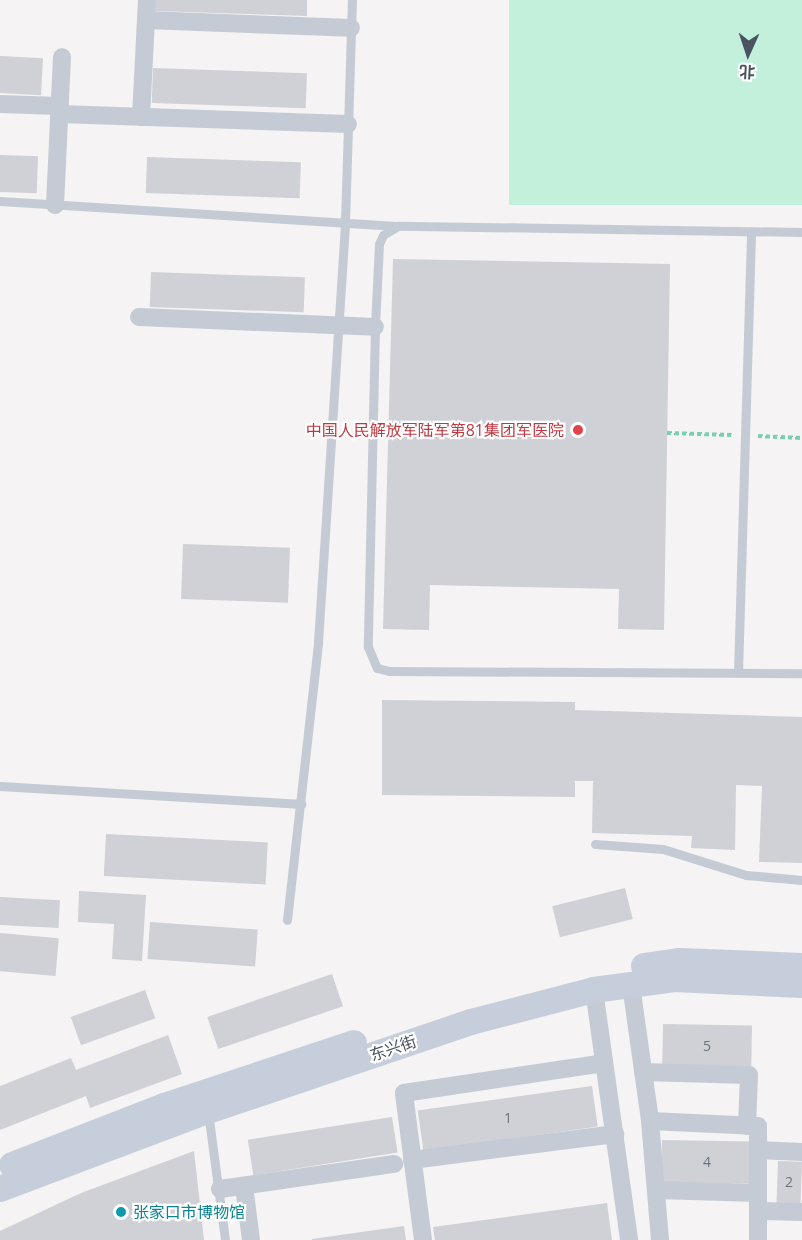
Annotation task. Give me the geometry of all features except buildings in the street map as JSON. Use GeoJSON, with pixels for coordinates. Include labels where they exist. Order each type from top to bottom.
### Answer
{"type":"FeatureCollection","features":[{"type":"Feature","properties":{"kind":"main road","name":"东兴街"},"geometry":{"type":"LineString","coordinates":[[0,1169],[164,1106],[466,1006],[598,973],[680,961],[802,966]]}},
{"type":"Feature","properties":{"kind":"main road","name":"东兴街"},"geometry":{"type":"LineString","coordinates":[[0,1189],[208,1112],[471,1022],[594,990],[674,979],[802,985]]}},
{"type":"Feature","properties":{"kind":"street"},"geometry":{"type":"LineString","coordinates":[[141,117],[147,0]]}},
{"type":"Feature","properties":{"kind":"street"},"geometry":{"type":"LineString","coordinates":[[146,21],[351,28]]}},
{"type":"Feature","properties":{"kind":"street"},"geometry":{"type":"LineString","coordinates":[[56,205],[62,57]]}},
{"type":"Feature","properties":{"kind":"street"},"geometry":{"type":"LineString","coordinates":[[0,104],[141,117],[348,124]]}},
{"type":"Feature","properties":{"kind":"street"},"geometry":{"type":"LineString","coordinates":[[140,317],[375,327]]}},
{"type":"Feature","properties":{"kind":"street"},"geometry":{"type":"LineString","coordinates":[[632,985],[650,1121],[660,1240]]}},
{"type":"Feature","properties":{"kind":"street"},"geometry":{"type":"LineString","coordinates":[[594,990],[629,1240]]}},
{"type":"Feature","properties":{"kind":"street"},"geometry":{"type":"LineString","coordinates":[[423,1240],[403,1162],[404,1093],[604,1063]]}},
{"type":"Feature","properties":{"kind":"street"},"geometry":{"type":"LineString","coordinates":[[644,1072],[749,1075],[747,1126]]}},
{"type":"Feature","properties":{"kind":"street"},"geometry":{"type":"LineString","coordinates":[[650,1121],[758,1126],[758,1240]]}},
{"type":"Feature","properties":{"kind":"street"},"geometry":{"type":"LineString","coordinates":[[220,1190],[403,1162],[615,1134]]}},
{"type":"Feature","properties":{"kind":"street"},"geometry":{"type":"LineString","coordinates":[[759,1150],[802,1152]]}},
{"type":"Feature","properties":{"kind":"street"},"geometry":{"type":"LineString","coordinates":[[244,1186],[251,1240]]}},
{"type":"Feature","properties":{"kind":"street"},"geometry":{"type":"LineString","coordinates":[[657,1190],[758,1202],[802,1212]]}},
{"type":"Feature","properties":{"kind":"lane"},"geometry":{"type":"LineString","coordinates":[[287,920],[302,804],[318,642],[345,222],[352,0]]}},
{"type":"Feature","properties":{"kind":"lane"},"geometry":{"type":"LineString","coordinates":[[0,201],[398,226],[802,232]]}},
{"type":"Feature","properties":{"kind":"lane"},"geometry":{"type":"LineString","coordinates":[[398,226],[382,235],[379,243],[375,327],[368,647],[377,668],[403,671],[802,673]]}},
{"type":"Feature","properties":{"kind":"lane"},"geometry":{"type":"LineString","coordinates":[[738,673],[751,231]]}},
{"type":"Feature","properties":{"kind":"lane"},"geometry":{"type":"LineString","coordinates":[[0,786],[302,804]]}},
{"type":"Feature","properties":{"kind":"lane"},"geometry":{"type":"LineString","coordinates":[[595,844],[663,849],[746,875],[802,880]]}},
{"type":"Feature","properties":{"kind":"lane"},"geometry":{"type":"LineString","coordinates":[[208,1112],[225,1240]]}},
{"type":"Feature","properties":{"kind":"path"},"geometry":{"type":"LineString","coordinates":[[667,433],[802,438]]}},
{"type":"Feature","properties":{"kind":"green space"},"geometry":{"type":"Polygon","coordinates":[[[509,0],[802,0],[802,205],[509,205],[509,0]]]}},
{"type":"Feature","properties":{"kind":"place","name":"中国人民解放军陆军第81集团军医院"},"geometry":{"type":"Point","coordinates":[578,430]}},
{"type":"Feature","properties":{"kind":"place","name":"张家口市博物馆"},"geometry":{"type":"Point","coordinates":[121,1212]}}]}
